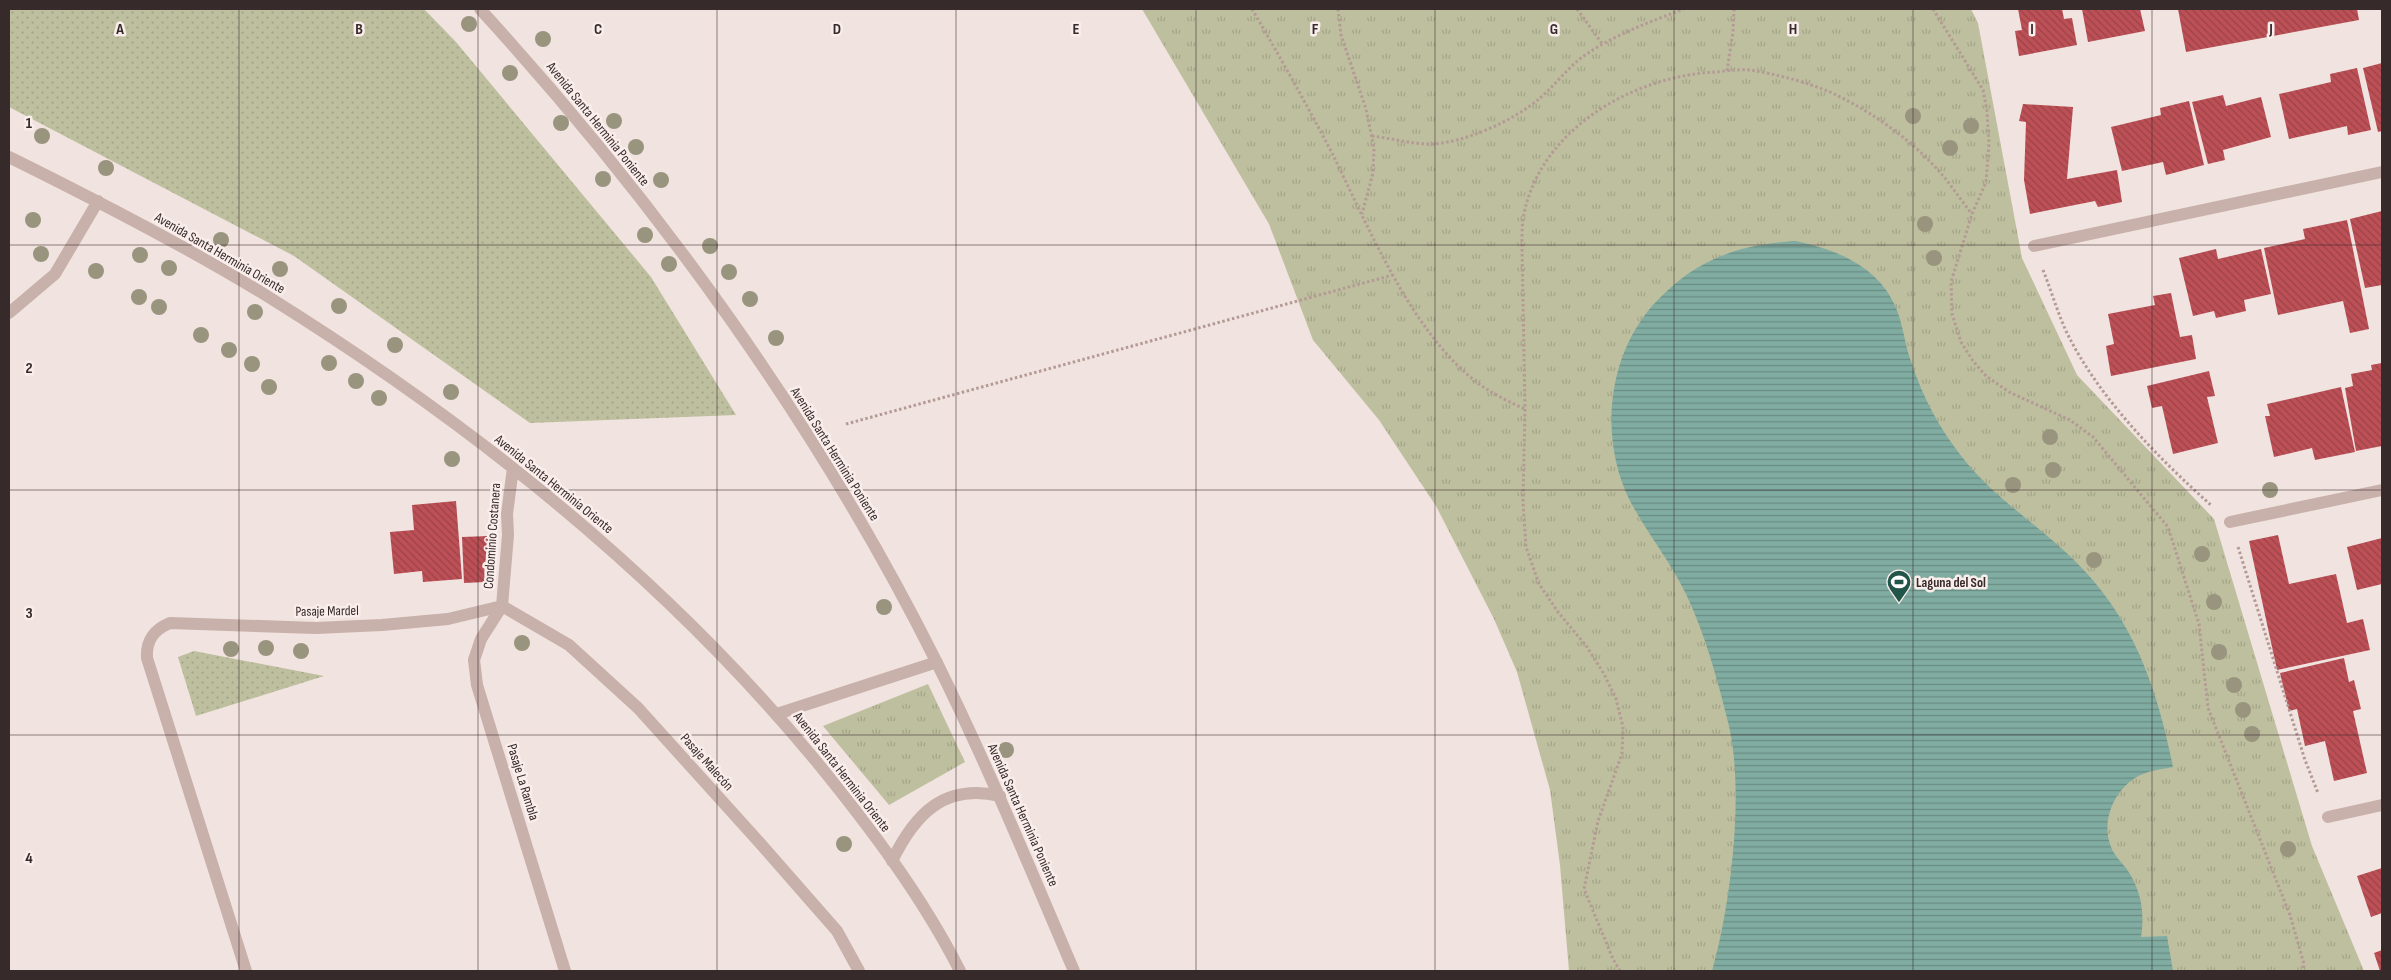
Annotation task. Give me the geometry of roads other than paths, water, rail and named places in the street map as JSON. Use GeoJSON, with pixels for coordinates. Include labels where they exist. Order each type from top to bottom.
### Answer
{"type":"FeatureCollection","features":[{"type":"Feature","properties":{"kind":"street","name":"Avenida Santa Herminia Poniente"},"geometry":{"type":"LineString","coordinates":[[480,9],[596,142],[664,230],[738,332],[791,411],[849,504],[937,662],[1000,796],[1074,971]]}},
{"type":"Feature","properties":{"kind":"street","name":"Avenida Santa Herminia Oriente"},"geometry":{"type":"LineString","coordinates":[[9,157],[98,201],[268,297],[380,370],[513,468],[581,524],[713,646],[777,714],[838,788],[892,861],[925,911],[960,971]]}},
{"type":"Feature","properties":{"kind":"street"},"geometry":{"type":"LineString","coordinates":[[2034,246],[2382,172]]}},
{"type":"Feature","properties":{"kind":"street"},"geometry":{"type":"LineString","coordinates":[[9,313],[55,274],[98,201]]}},
{"type":"Feature","properties":{"kind":"street","name":"Condominio Costanera"},"geometry":{"type":"LineString","coordinates":[[502,606],[508,534],[507,514],[513,468]]}},
{"type":"Feature","properties":{"kind":"street"},"geometry":{"type":"LineString","coordinates":[[2230,522],[2382,490]]}},
{"type":"Feature","properties":{"kind":"street","name":"Pasaje Mardel"},"geometry":{"type":"LineString","coordinates":[[246,971],[147,658],[146,649],[154,632],[170,623],[316,628],[382,625],[448,619],[502,606]]}},
{"type":"Feature","properties":{"kind":"street","name":"Pasaje La Rambla"},"geometry":{"type":"LineString","coordinates":[[502,606],[481,639],[474,660],[477,684],[565,971]]}},
{"type":"Feature","properties":{"kind":"street","name":"Pasaje Malecón"},"geometry":{"type":"LineString","coordinates":[[502,606],[568,646],[638,708],[759,842],[836,931],[858,971]]}},
{"type":"Feature","properties":{"kind":"street"},"geometry":{"type":"LineString","coordinates":[[777,714],[937,662]]}},
{"type":"Feature","properties":{"kind":"street"},"geometry":{"type":"LineString","coordinates":[[892,861],[911,826],[939,802],[955,796],[972,793],[1000,796]]}},
{"type":"Feature","properties":{"kind":"street"},"geometry":{"type":"LineString","coordinates":[[2328,817],[2382,805]]}},
{"type":"Feature","properties":{"kind":"water","name":"Laguna del Sol"},"geometry":{"type":"Polygon","coordinates":[[[1795,241],[1844,256],[1871,274],[1883,286],[1899,316],[1910,358],[1921,389],[1939,424],[1954,446],[1987,485],[2059,546],[2094,581],[2127,629],[2150,681],[2167,737],[2173,767],[2143,774],[2125,786],[2118,795],[2109,814],[2108,836],[2112,850],[2131,876],[2141,901],[2141,937],[2167,936],[2173,971],[1712,971],[1725,914],[1734,847],[1735,780],[1733,749],[1715,673],[1693,609],[1673,570],[1630,501],[1620,477],[1614,452],[1613,399],[1617,374],[1626,349],[1638,326],[1653,305],[1668,289],[1700,266],[1735,251],[1754,246],[1795,241]]]}},
{"type":"Feature","properties":{"kind":"place","name":"Laguna del Sol"},"geometry":{"type":"Point","coordinates":[1899,603]}}]}
